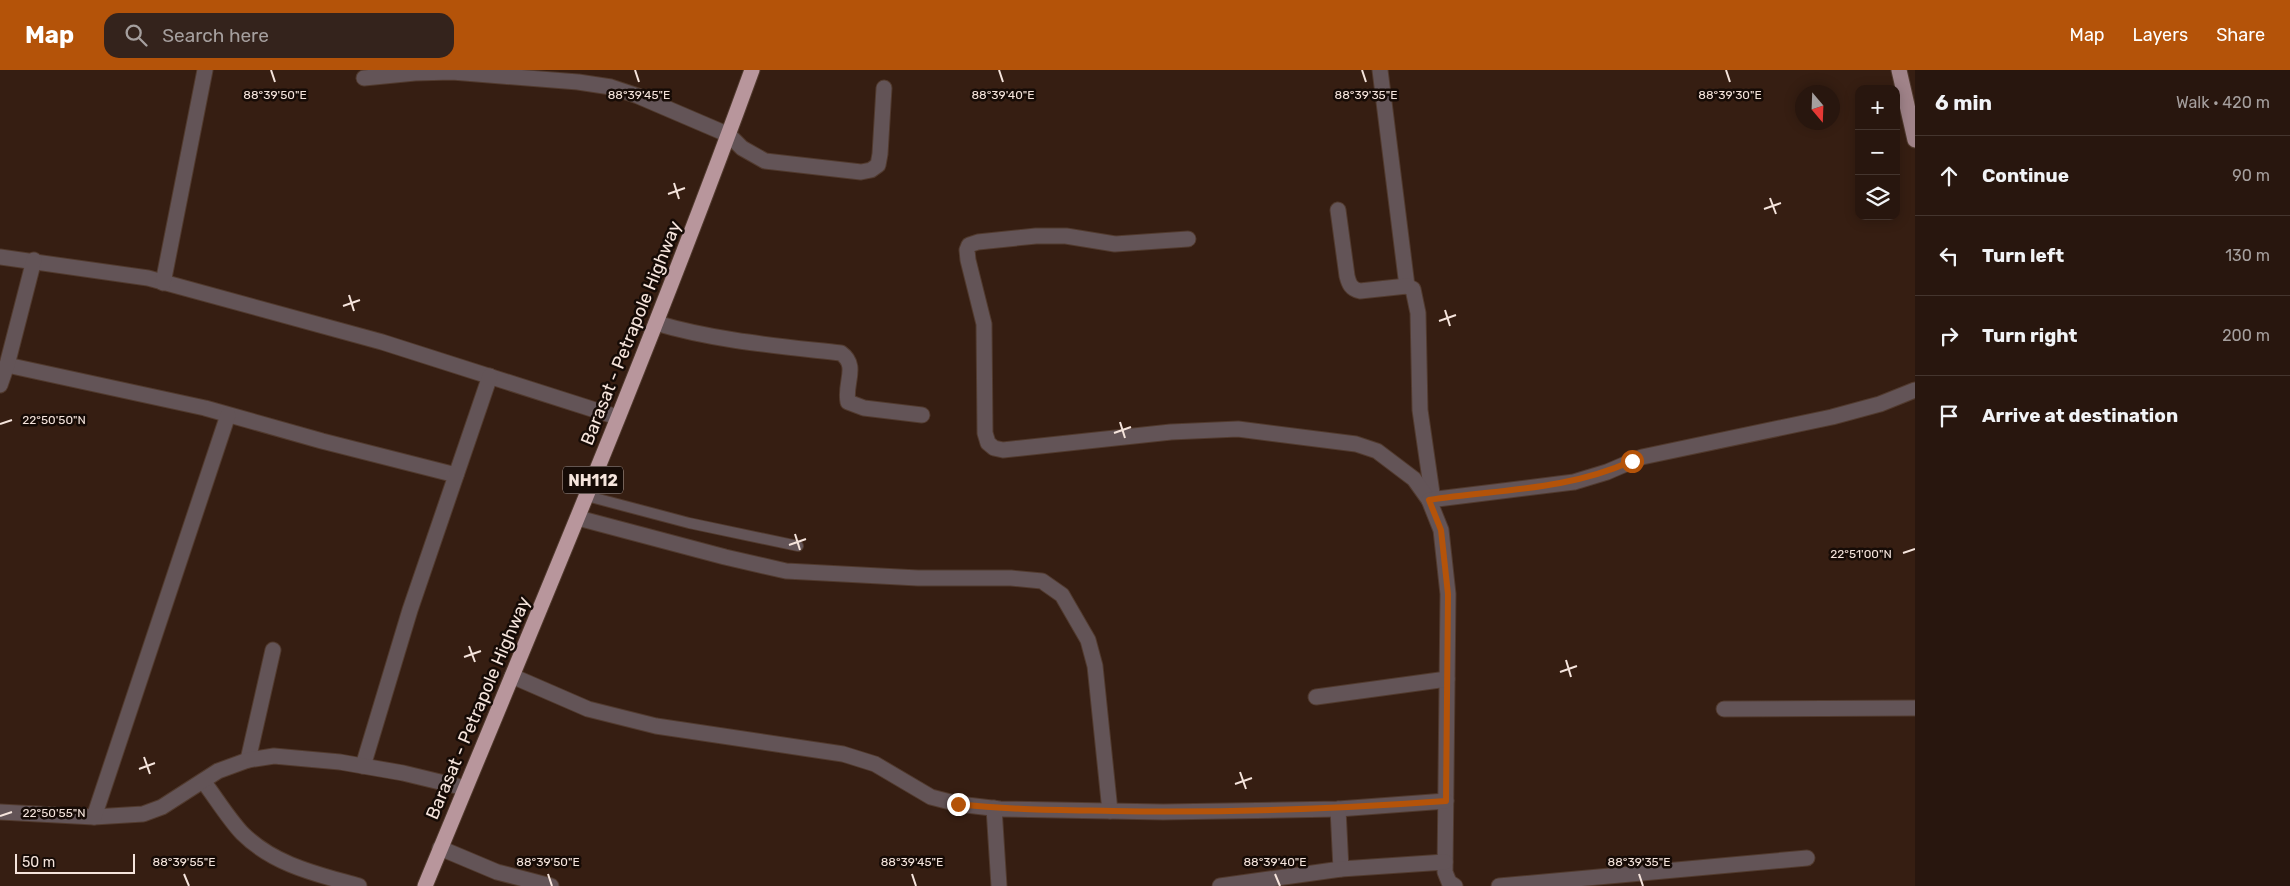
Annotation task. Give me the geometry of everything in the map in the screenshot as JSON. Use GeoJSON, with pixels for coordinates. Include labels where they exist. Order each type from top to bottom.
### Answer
{"type":"FeatureCollection","features":[{"type":"Feature","properties":{"kind":"highway","name":"Barasat - Petrapole Highway"},"geometry":{"type":"LineString","coordinates":[[425,886],[578,518],[617,416],[680,264],[752,70]]}},
{"type":"Feature","properties":{"kind":"main road"},"geometry":{"type":"LineString","coordinates":[[1899,70],[1915,140]]}},
{"type":"Feature","properties":{"kind":"street"},"geometry":{"type":"LineString","coordinates":[[163,283],[205,70]]}},
{"type":"Feature","properties":{"kind":"street"},"geometry":{"type":"LineString","coordinates":[[1380,70],[1407,286]]}},
{"type":"Feature","properties":{"kind":"street"},"geometry":{"type":"LineString","coordinates":[[364,78],[415,73],[452,72],[603,86],[638,96],[729,135],[742,148],[765,161],[861,172],[871,170],[878,165],[884,88]]}},
{"type":"Feature","properties":{"kind":"street"},"geometry":{"type":"LineString","coordinates":[[1338,210],[1349,284],[1354,290],[1360,291],[1407,286],[1413,290],[1418,312],[1420,410],[1431,500],[1441,530],[1448,594],[1445,872],[1451,885]]}},
{"type":"Feature","properties":{"kind":"street"},"geometry":{"type":"LineString","coordinates":[[1188,239],[1115,244],[1066,236],[1036,236],[978,242],[969,245],[967,250],[968,260],[984,324],[984,418],[988,443],[994,448],[1003,450],[1171,432],[1238,429],[1356,444],[1377,450],[1414,479],[1431,500]]}},
{"type":"Feature","properties":{"kind":"street"},"geometry":{"type":"LineString","coordinates":[[0,256],[34,260],[163,283],[382,342],[617,416]]}},
{"type":"Feature","properties":{"kind":"street"},"geometry":{"type":"LineString","coordinates":[[0,385],[7,365],[34,260]]}},
{"type":"Feature","properties":{"kind":"street"},"geometry":{"type":"LineString","coordinates":[[656,323],[684,331],[731,340],[841,353],[849,359],[851,367],[847,395],[848,402],[864,408],[922,415]]}},
{"type":"Feature","properties":{"kind":"street"},"geometry":{"type":"LineString","coordinates":[[7,365],[228,414],[322,441],[456,475]]}},
{"type":"Feature","properties":{"kind":"street"},"geometry":{"type":"LineString","coordinates":[[362,766],[410,610],[490,376]]}},
{"type":"Feature","properties":{"kind":"street"},"geometry":{"type":"LineString","coordinates":[[1431,500],[1574,482],[1607,472],[1642,457],[1832,417],[1880,404],[1915,390]]}},
{"type":"Feature","properties":{"kind":"street"},"geometry":{"type":"LineString","coordinates":[[94,817],[228,414]]}},
{"type":"Feature","properties":{"kind":"street"},"geometry":{"type":"LineString","coordinates":[[578,518],[786,571],[918,578],[1011,578],[1042,581],[1062,595],[1088,640],[1095,666],[1110,811]]}},
{"type":"Feature","properties":{"kind":"street"},"geometry":{"type":"LineString","coordinates":[[248,760],[273,650]]}},
{"type":"Feature","properties":{"kind":"street"},"geometry":{"type":"LineString","coordinates":[[512,676],[588,709],[656,726],[843,754],[875,764],[931,796],[958,804],[994,808],[1110,811],[1338,809],[1446,801]]}},
{"type":"Feature","properties":{"kind":"street"},"geometry":{"type":"LineString","coordinates":[[1316,697],[1447,679]]}},
{"type":"Feature","properties":{"kind":"street"},"geometry":{"type":"LineString","coordinates":[[1724,709],[1915,708]]}},
{"type":"Feature","properties":{"kind":"street"},"geometry":{"type":"LineString","coordinates":[[0,812],[94,817],[143,814],[162,807],[218,772],[248,760],[274,756],[362,766],[465,788]]}},
{"type":"Feature","properties":{"kind":"street"},"geometry":{"type":"LineString","coordinates":[[203,781],[241,832],[258,847],[277,859],[359,886]]}},
{"type":"Feature","properties":{"kind":"street"},"geometry":{"type":"LineString","coordinates":[[994,808],[1000,886]]}},
{"type":"Feature","properties":{"kind":"street"},"geometry":{"type":"LineString","coordinates":[[1338,809],[1341,869]]}},
{"type":"Feature","properties":{"kind":"street"},"geometry":{"type":"LineString","coordinates":[[440,848],[497,872],[551,886]]}},
{"type":"Feature","properties":{"kind":"street"},"geometry":{"type":"LineString","coordinates":[[1499,886],[1807,858]]}},
{"type":"Feature","properties":{"kind":"street"},"geometry":{"type":"LineString","coordinates":[[1220,886],[1341,869],[1445,862]]}},
{"type":"Feature","properties":{"kind":"lane"},"geometry":{"type":"LineString","coordinates":[[587,496],[689,523],[798,546]]}},
{"type":"Feature","properties":{"kind":"route"},"geometry":{"type":"LineString","coordinates":[[958,804],[1000,809],[1162,812],[1338,809],[1446,801],[1448,594],[1441,530],[1429,500],[1540,488],[1574,482],[1607,472],[1632,461]]}}]}
